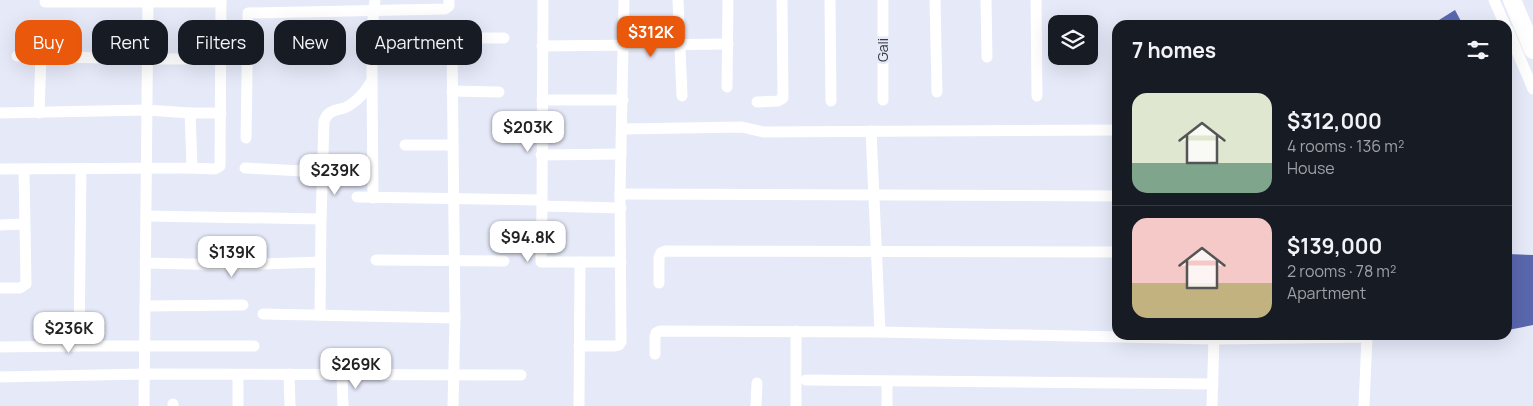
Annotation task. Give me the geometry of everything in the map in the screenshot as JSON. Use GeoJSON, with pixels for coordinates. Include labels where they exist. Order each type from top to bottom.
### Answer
{"type":"FeatureCollection","features":[{"type":"Feature","properties":{"kind":"main road"},"geometry":{"type":"LineString","coordinates":[[1512,0],[1533,50]]}},
{"type":"Feature","properties":{"kind":"street"},"geometry":{"type":"LineString","coordinates":[[246,138],[247,15],[250,12],[299,6],[375,5],[445,9],[449,6],[449,0]]}},
{"type":"Feature","properties":{"kind":"street"},"geometry":{"type":"LineString","coordinates":[[543,0],[542,203],[535,262],[621,262]]}},
{"type":"Feature","properties":{"kind":"street"},"geometry":{"type":"LineString","coordinates":[[579,346],[619,345],[621,342],[620,194],[624,0]]}},
{"type":"Feature","properties":{"kind":"street"},"geometry":{"type":"LineString","coordinates":[[678,0],[682,96]]}},
{"type":"Feature","properties":{"kind":"street"},"geometry":{"type":"LineString","coordinates":[[726,87],[728,0]]}},
{"type":"Feature","properties":{"kind":"street"},"geometry":{"type":"LineString","coordinates":[[757,102],[778,102],[783,98],[782,0]]}},
{"type":"Feature","properties":{"kind":"street"},"geometry":{"type":"LineString","coordinates":[[830,0],[831,100]]}},
{"type":"Feature","properties":{"kind":"street","name":"Gali"},"geometry":{"type":"LineString","coordinates":[[883,0],[883,100]]}},
{"type":"Feature","properties":{"kind":"street"},"geometry":{"type":"LineString","coordinates":[[935,0],[936,92]]}},
{"type":"Feature","properties":{"kind":"street"},"geometry":{"type":"LineString","coordinates":[[986,0],[986,57]]}},
{"type":"Feature","properties":{"kind":"street"},"geometry":{"type":"LineString","coordinates":[[1036,0],[1037,96]]}},
{"type":"Feature","properties":{"kind":"street"},"geometry":{"type":"LineString","coordinates":[[1494,0],[1503,20]]}},
{"type":"Feature","properties":{"kind":"street"},"geometry":{"type":"LineString","coordinates":[[148,1],[148,20]]}},
{"type":"Feature","properties":{"kind":"street"},"geometry":{"type":"LineString","coordinates":[[45,2],[221,1],[221,20]]}},
{"type":"Feature","properties":{"kind":"street"},"geometry":{"type":"LineString","coordinates":[[373,198],[372,29],[375,5]]}},
{"type":"Feature","properties":{"kind":"street"},"geometry":{"type":"LineString","coordinates":[[452,406],[454,375],[454,260],[452,46],[453,41],[458,38],[504,38]]}},
{"type":"Feature","properties":{"kind":"street"},"geometry":{"type":"LineString","coordinates":[[1512,39],[1533,89]]}},
{"type":"Feature","properties":{"kind":"street"},"geometry":{"type":"LineString","coordinates":[[542,46],[728,44]]}},
{"type":"Feature","properties":{"kind":"street"},"geometry":{"type":"LineString","coordinates":[[39,113],[41,65]]}},
{"type":"Feature","properties":{"kind":"street"},"geometry":{"type":"LineString","coordinates":[[144,406],[147,65]]}},
{"type":"Feature","properties":{"kind":"street"},"geometry":{"type":"LineString","coordinates":[[0,169],[215,169],[220,166],[221,65]]}},
{"type":"Feature","properties":{"kind":"street"},"geometry":{"type":"LineString","coordinates":[[320,316],[324,122],[327,115],[349,105],[368,88],[372,80]]}},
{"type":"Feature","properties":{"kind":"street"},"geometry":{"type":"LineString","coordinates":[[452,91],[499,92]]}},
{"type":"Feature","properties":{"kind":"street"},"geometry":{"type":"LineString","coordinates":[[542,100],[623,100]]}},
{"type":"Feature","properties":{"kind":"street"},"geometry":{"type":"LineString","coordinates":[[0,113],[147,110],[221,113]]}},
{"type":"Feature","properties":{"kind":"street"},"geometry":{"type":"LineString","coordinates":[[189,168],[192,166],[190,113]]}},
{"type":"Feature","properties":{"kind":"street"},"geometry":{"type":"LineString","coordinates":[[622,129],[742,126],[763,132],[1112,130]]}},
{"type":"Feature","properties":{"kind":"street"},"geometry":{"type":"LineString","coordinates":[[872,131],[880,332]]}},
{"type":"Feature","properties":{"kind":"street"},"geometry":{"type":"LineString","coordinates":[[405,145],[453,145]]}},
{"type":"Feature","properties":{"kind":"street"},"geometry":{"type":"LineString","coordinates":[[542,155],[621,154]]}},
{"type":"Feature","properties":{"kind":"street"},"geometry":{"type":"LineString","coordinates":[[245,168],[323,172]]}},
{"type":"Feature","properties":{"kind":"street"},"geometry":{"type":"LineString","coordinates":[[0,288],[20,288],[26,284],[24,169]]}},
{"type":"Feature","properties":{"kind":"street"},"geometry":{"type":"LineString","coordinates":[[79,346],[81,169]]}},
{"type":"Feature","properties":{"kind":"street"},"geometry":{"type":"LineString","coordinates":[[620,194],[1112,196]]}},
{"type":"Feature","properties":{"kind":"street"},"geometry":{"type":"LineString","coordinates":[[357,198],[452,199],[621,208]]}},
{"type":"Feature","properties":{"kind":"street"},"geometry":{"type":"LineString","coordinates":[[146,216],[322,219]]}},
{"type":"Feature","properties":{"kind":"street"},"geometry":{"type":"LineString","coordinates":[[0,225],[24,224]]}},
{"type":"Feature","properties":{"kind":"street"},"geometry":{"type":"LineString","coordinates":[[659,283],[659,257],[661,253],[666,251],[1112,252]]}},
{"type":"Feature","properties":{"kind":"street"},"geometry":{"type":"LineString","coordinates":[[376,260],[504,261]]}},
{"type":"Feature","properties":{"kind":"street"},"geometry":{"type":"LineString","coordinates":[[145,263],[234,265],[320,262]]}},
{"type":"Feature","properties":{"kind":"street"},"geometry":{"type":"LineString","coordinates":[[579,406],[580,262]]}},
{"type":"Feature","properties":{"kind":"street"},"geometry":{"type":"LineString","coordinates":[[145,306],[243,305]]}},
{"type":"Feature","properties":{"kind":"street"},"geometry":{"type":"LineString","coordinates":[[263,314],[454,318]]}},
{"type":"Feature","properties":{"kind":"street"},"geometry":{"type":"LineString","coordinates":[[655,354],[654,337],[660,331],[1112,335]]}},
{"type":"Feature","properties":{"kind":"street"},"geometry":{"type":"LineString","coordinates":[[796,331],[796,406]]}},
{"type":"Feature","properties":{"kind":"street"},"geometry":{"type":"LineString","coordinates":[[1212,406],[1214,340]]}},
{"type":"Feature","properties":{"kind":"street"},"geometry":{"type":"LineString","coordinates":[[1364,406],[1367,340]]}},
{"type":"Feature","properties":{"kind":"street"},"geometry":{"type":"LineString","coordinates":[[0,347],[254,346]]}},
{"type":"Feature","properties":{"kind":"street"},"geometry":{"type":"LineString","coordinates":[[0,377],[144,374],[521,375]]}},
{"type":"Feature","properties":{"kind":"street"},"geometry":{"type":"LineString","coordinates":[[238,374],[238,406]]}},
{"type":"Feature","properties":{"kind":"street"},"geometry":{"type":"LineString","coordinates":[[289,374],[290,406]]}},
{"type":"Feature","properties":{"kind":"street"},"geometry":{"type":"LineString","coordinates":[[342,374],[343,406]]}},
{"type":"Feature","properties":{"kind":"street"},"geometry":{"type":"LineString","coordinates":[[806,380],[1213,384]]}},
{"type":"Feature","properties":{"kind":"street"},"geometry":{"type":"LineString","coordinates":[[887,381],[887,406]]}},
{"type":"Feature","properties":{"kind":"street"},"geometry":{"type":"LineString","coordinates":[[756,406],[757,383]]}},
{"type":"Feature","properties":{"kind":"building"},"geometry":{"type":"Polygon","coordinates":[[[1455,10],[1460,20],[1439,20],[1455,10]]]}},
{"type":"Feature","properties":{"kind":"building"},"geometry":{"type":"Polygon","coordinates":[[[1512,254],[1533,255],[1533,325],[1512,329],[1512,254]]]}}]}
